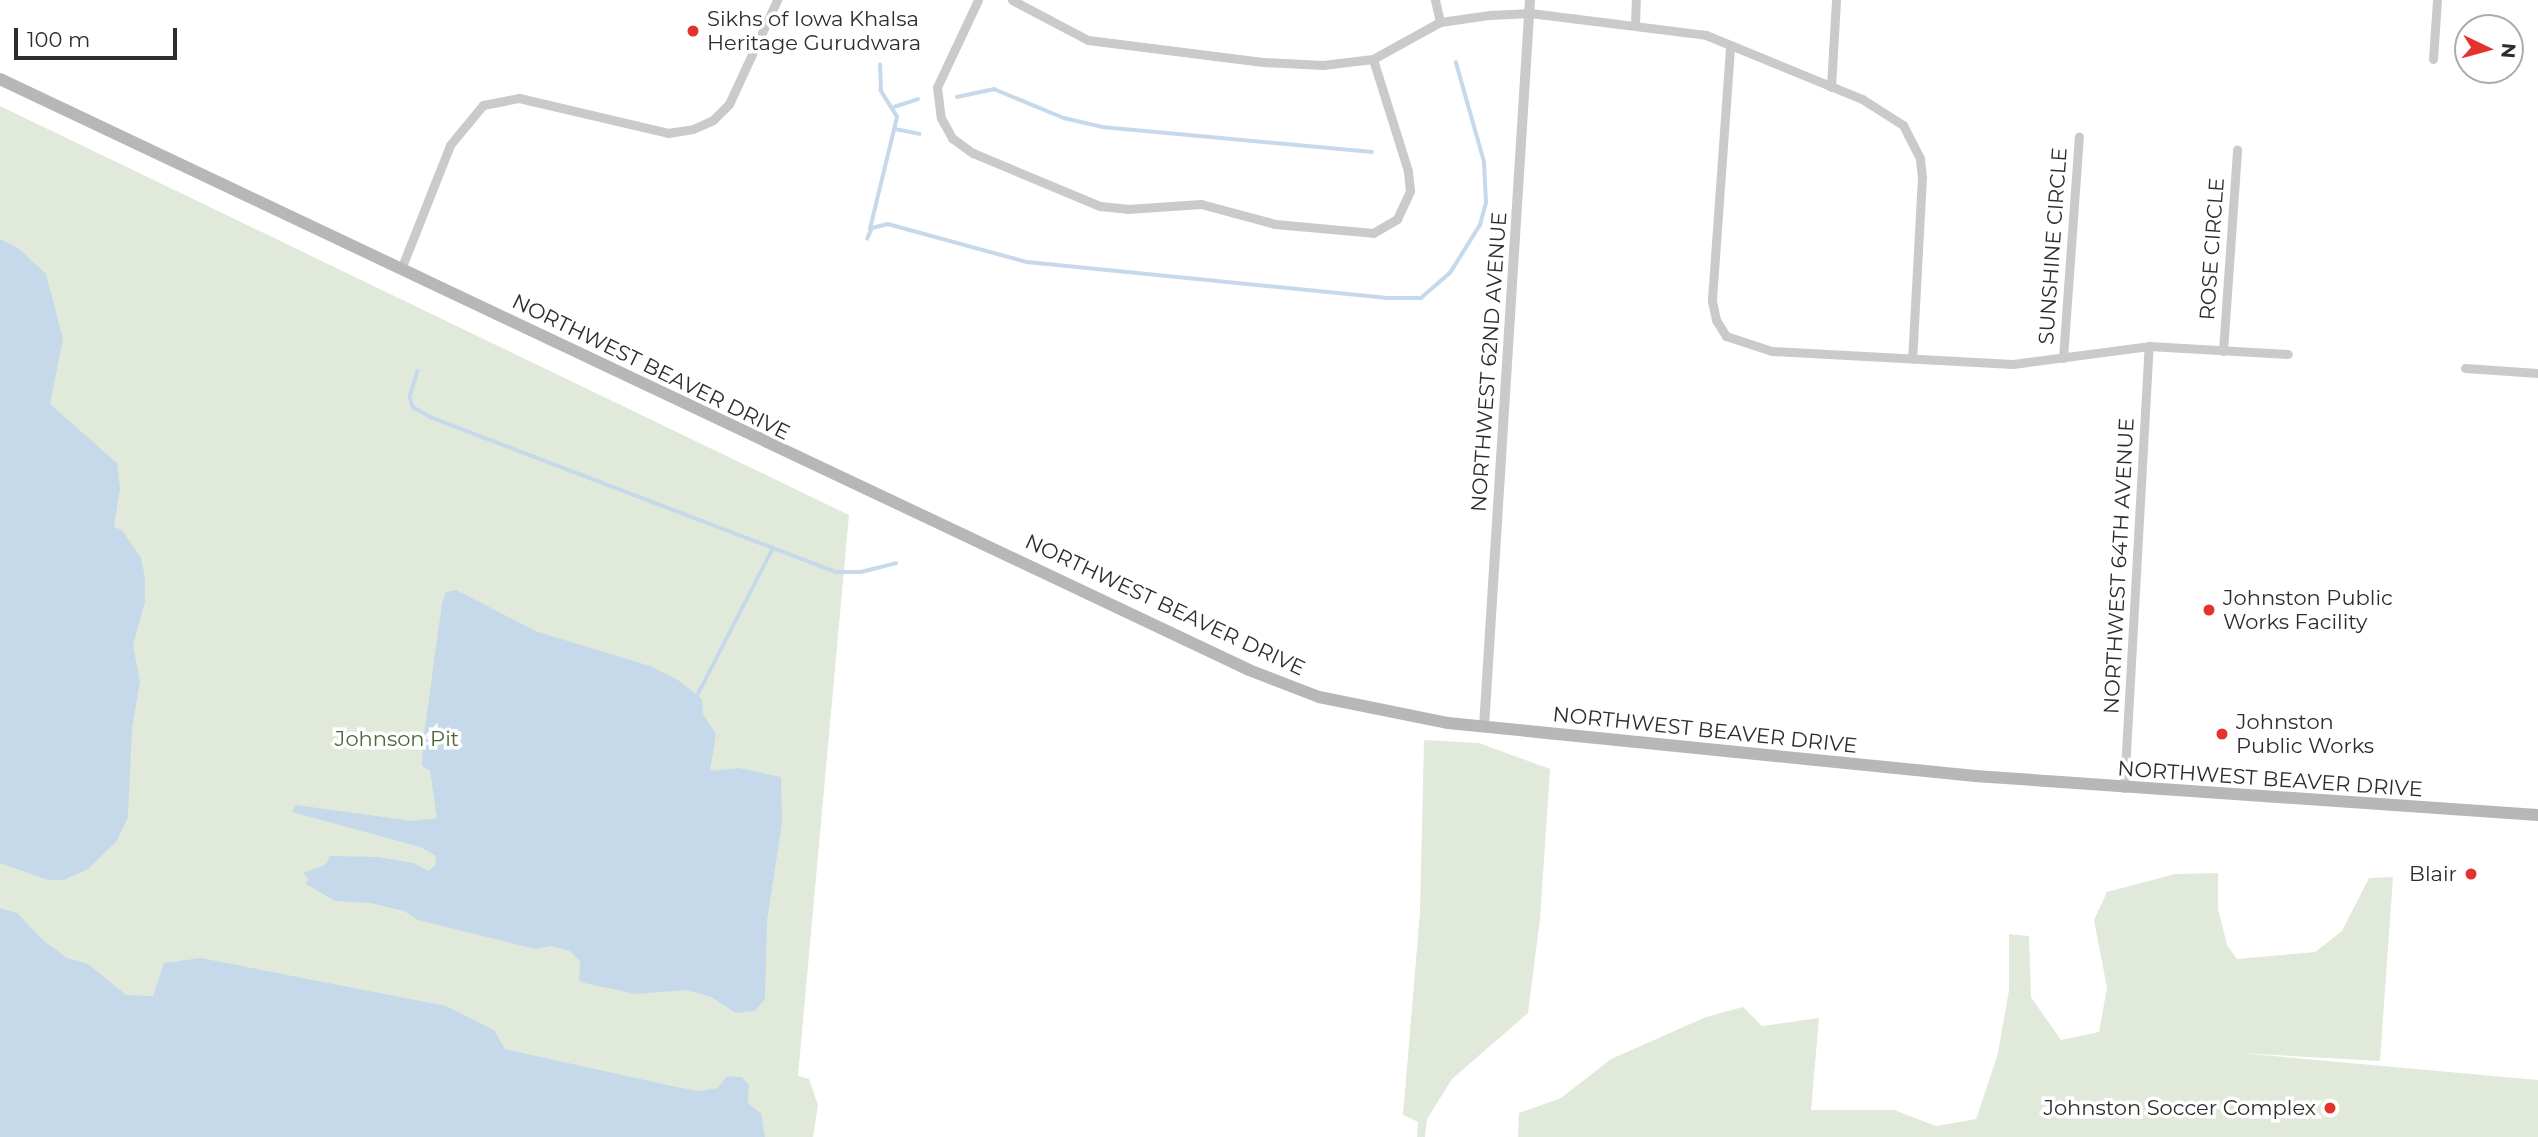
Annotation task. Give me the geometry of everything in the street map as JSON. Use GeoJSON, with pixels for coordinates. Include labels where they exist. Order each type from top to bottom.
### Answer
{"type":"FeatureCollection","features":[{"type":"Feature","properties":{"kind":"main road","name":"NORTHWEST BEAVER DRIVE"},"geometry":{"type":"LineString","coordinates":[[0,79],[1249,670],[1319,696],[1383,713],[1484,727],[2124,788],[2538,815]]}},
{"type":"Feature","properties":{"kind":"street"},"geometry":{"type":"LineString","coordinates":[[401,269],[450,145],[461,126],[483,105],[519,98],[668,133],[693,129],[713,120],[729,104],[777,0]]}},
{"type":"Feature","properties":{"kind":"street"},"geometry":{"type":"LineString","coordinates":[[978,0],[937,87],[941,118],[952,138],[973,153],[1100,206],[1127,209],[1201,204],[1275,224],[1373,233],[1397,219],[1410,191],[1408,171],[1373,59]]}},
{"type":"Feature","properties":{"kind":"street"},"geometry":{"type":"LineString","coordinates":[[1012,0],[1070,33],[1111,45],[1263,62],[1323,65],[1373,59],[1440,22],[1530,13],[1635,24],[1686,30],[1831,87],[1886,110],[1903,125],[1920,159],[1912,359]]}},
{"type":"Feature","properties":{"kind":"street"},"geometry":{"type":"LineString","coordinates":[[1435,0],[1440,22]]}},
{"type":"Feature","properties":{"kind":"street","name":"NORTHWEST 62ND AVENUE"},"geometry":{"type":"LineString","coordinates":[[1484,727],[1530,0]]}},
{"type":"Feature","properties":{"kind":"street"},"geometry":{"type":"LineString","coordinates":[[1635,24],[1636,0]]}},
{"type":"Feature","properties":{"kind":"street"},"geometry":{"type":"LineString","coordinates":[[1831,87],[1836,0]]}},
{"type":"Feature","properties":{"kind":"street"},"geometry":{"type":"LineString","coordinates":[[2433,60],[2437,0]]}},
{"type":"Feature","properties":{"kind":"street"},"geometry":{"type":"LineString","coordinates":[[1730,48],[1712,301],[1716,320],[1726,336],[1772,351],[2013,365],[2149,346],[2288,354]]}},
{"type":"Feature","properties":{"kind":"street","name":"SUNSHINE CIRCLE"},"geometry":{"type":"LineString","coordinates":[[2063,358],[2079,137]]}},
{"type":"Feature","properties":{"kind":"street","name":"ROSE CIRCLE"},"geometry":{"type":"LineString","coordinates":[[2223,351],[2237,149]]}},
{"type":"Feature","properties":{"kind":"street","name":"NORTHWEST 64TH AVENUE"},"geometry":{"type":"LineString","coordinates":[[2124,788],[2149,346]]}},
{"type":"Feature","properties":{"kind":"street"},"geometry":{"type":"LineString","coordinates":[[2465,368],[2538,373]]}},
{"type":"Feature","properties":{"kind":"green space","name":"Johnson Pit"},"geometry":{"type":"Polygon","coordinates":[[[0,106],[849,515],[798,1076],[809,1079],[818,1105],[813,1137],[0,1137],[0,106]]]}},
{"type":"Feature","properties":{"kind":"green space"},"geometry":{"type":"Polygon","coordinates":[[[1424,740],[1479,743],[1550,769],[1540,919],[1528,1013],[1452,1079],[1427,1119],[1425,1137],[1417,1137],[1418,1122],[1403,1115],[1420,912],[1424,740]]]}},
{"type":"Feature","properties":{"kind":"green space"},"geometry":{"type":"Polygon","coordinates":[[[2218,873],[2218,909],[2227,945],[2237,959],[2315,952],[2342,931],[2369,878],[2393,877],[2380,1061],[2240,1053],[2538,1080],[2538,1137],[1518,1137],[1519,1113],[1561,1098],[1611,1059],[1706,1017],[1743,1007],[1762,1026],[1819,1018],[1811,1110],[1894,1110],[1936,1126],[1976,1119],[1998,1053],[2009,990],[2009,934],[2029,936],[2031,997],[2061,1040],[2099,1032],[2107,988],[2094,920],[2107,892],[2175,874],[2218,873]]]}},
{"type":"Feature","properties":{"kind":"water"},"geometry":{"type":"Polygon","coordinates":[[[0,239],[18,248],[46,274],[63,339],[50,404],[117,463],[120,488],[114,527],[122,530],[141,558],[145,577],[145,602],[133,645],[140,682],[132,728],[128,817],[117,841],[88,869],[64,880],[48,880],[0,863],[0,239]]]}},
{"type":"Feature","properties":{"kind":"water"},"geometry":{"type":"Polygon","coordinates":[[[456,590],[538,632],[650,666],[678,680],[702,699],[703,714],[716,734],[710,771],[739,768],[781,777],[782,823],[767,921],[765,999],[755,1011],[736,1013],[711,997],[687,990],[636,994],[584,983],[579,980],[580,961],[570,951],[552,946],[535,949],[418,920],[404,911],[371,903],[335,901],[306,884],[308,879],[303,873],[325,865],[330,856],[378,857],[414,863],[428,871],[435,866],[436,856],[420,847],[292,812],[296,805],[413,821],[437,818],[430,771],[422,766],[423,742],[442,603],[446,592],[456,590]]]}},
{"type":"Feature","properties":{"kind":"water"},"geometry":{"type":"Polygon","coordinates":[[[0,908],[17,913],[44,941],[67,958],[88,964],[126,995],[153,996],[164,963],[201,958],[446,1006],[494,1030],[505,1049],[672,1086],[698,1091],[718,1088],[727,1076],[742,1077],[749,1085],[748,1104],[761,1113],[765,1137],[0,1137],[0,908]]]}},
{"type":"Feature","properties":{"kind":"waterway"},"geometry":{"type":"LineString","coordinates":[[867,239],[872,228],[888,224],[1027,262],[1385,298],[1421,298],[1450,273],[1480,225],[1486,203],[1484,162],[1456,63]]}},
{"type":"Feature","properties":{"kind":"waterway"},"geometry":{"type":"LineString","coordinates":[[870,229],[897,117],[881,91],[880,65]]}},
{"type":"Feature","properties":{"kind":"waterway"},"geometry":{"type":"LineString","coordinates":[[957,97],[994,89],[1064,118],[1102,127],[1372,152]]}},
{"type":"Feature","properties":{"kind":"waterway"},"geometry":{"type":"LineString","coordinates":[[894,107],[918,99]]}},
{"type":"Feature","properties":{"kind":"waterway"},"geometry":{"type":"LineString","coordinates":[[895,129],[920,134]]}},
{"type":"Feature","properties":{"kind":"waterway"},"geometry":{"type":"LineString","coordinates":[[418,371],[410,397],[413,407],[430,417],[835,572],[861,572],[896,563]]}},
{"type":"Feature","properties":{"kind":"waterway"},"geometry":{"type":"LineString","coordinates":[[698,694],[773,548]]}},
{"type":"Feature","properties":{"kind":"place","name":"Sikhs of Iowa Khalsa Heritage Gurudwara"},"geometry":{"type":"Point","coordinates":[693,31]}},
{"type":"Feature","properties":{"kind":"place","name":"Johnston Public Works Facility"},"geometry":{"type":"Point","coordinates":[2209,610]}},
{"type":"Feature","properties":{"kind":"place","name":"Johnston Public Works"},"geometry":{"type":"Point","coordinates":[2222,734]}},
{"type":"Feature","properties":{"kind":"place","name":"Blair"},"geometry":{"type":"Point","coordinates":[2471,874]}},
{"type":"Feature","properties":{"kind":"place","name":"Johnston Soccer Complex"},"geometry":{"type":"Point","coordinates":[2330,1108]}}]}
